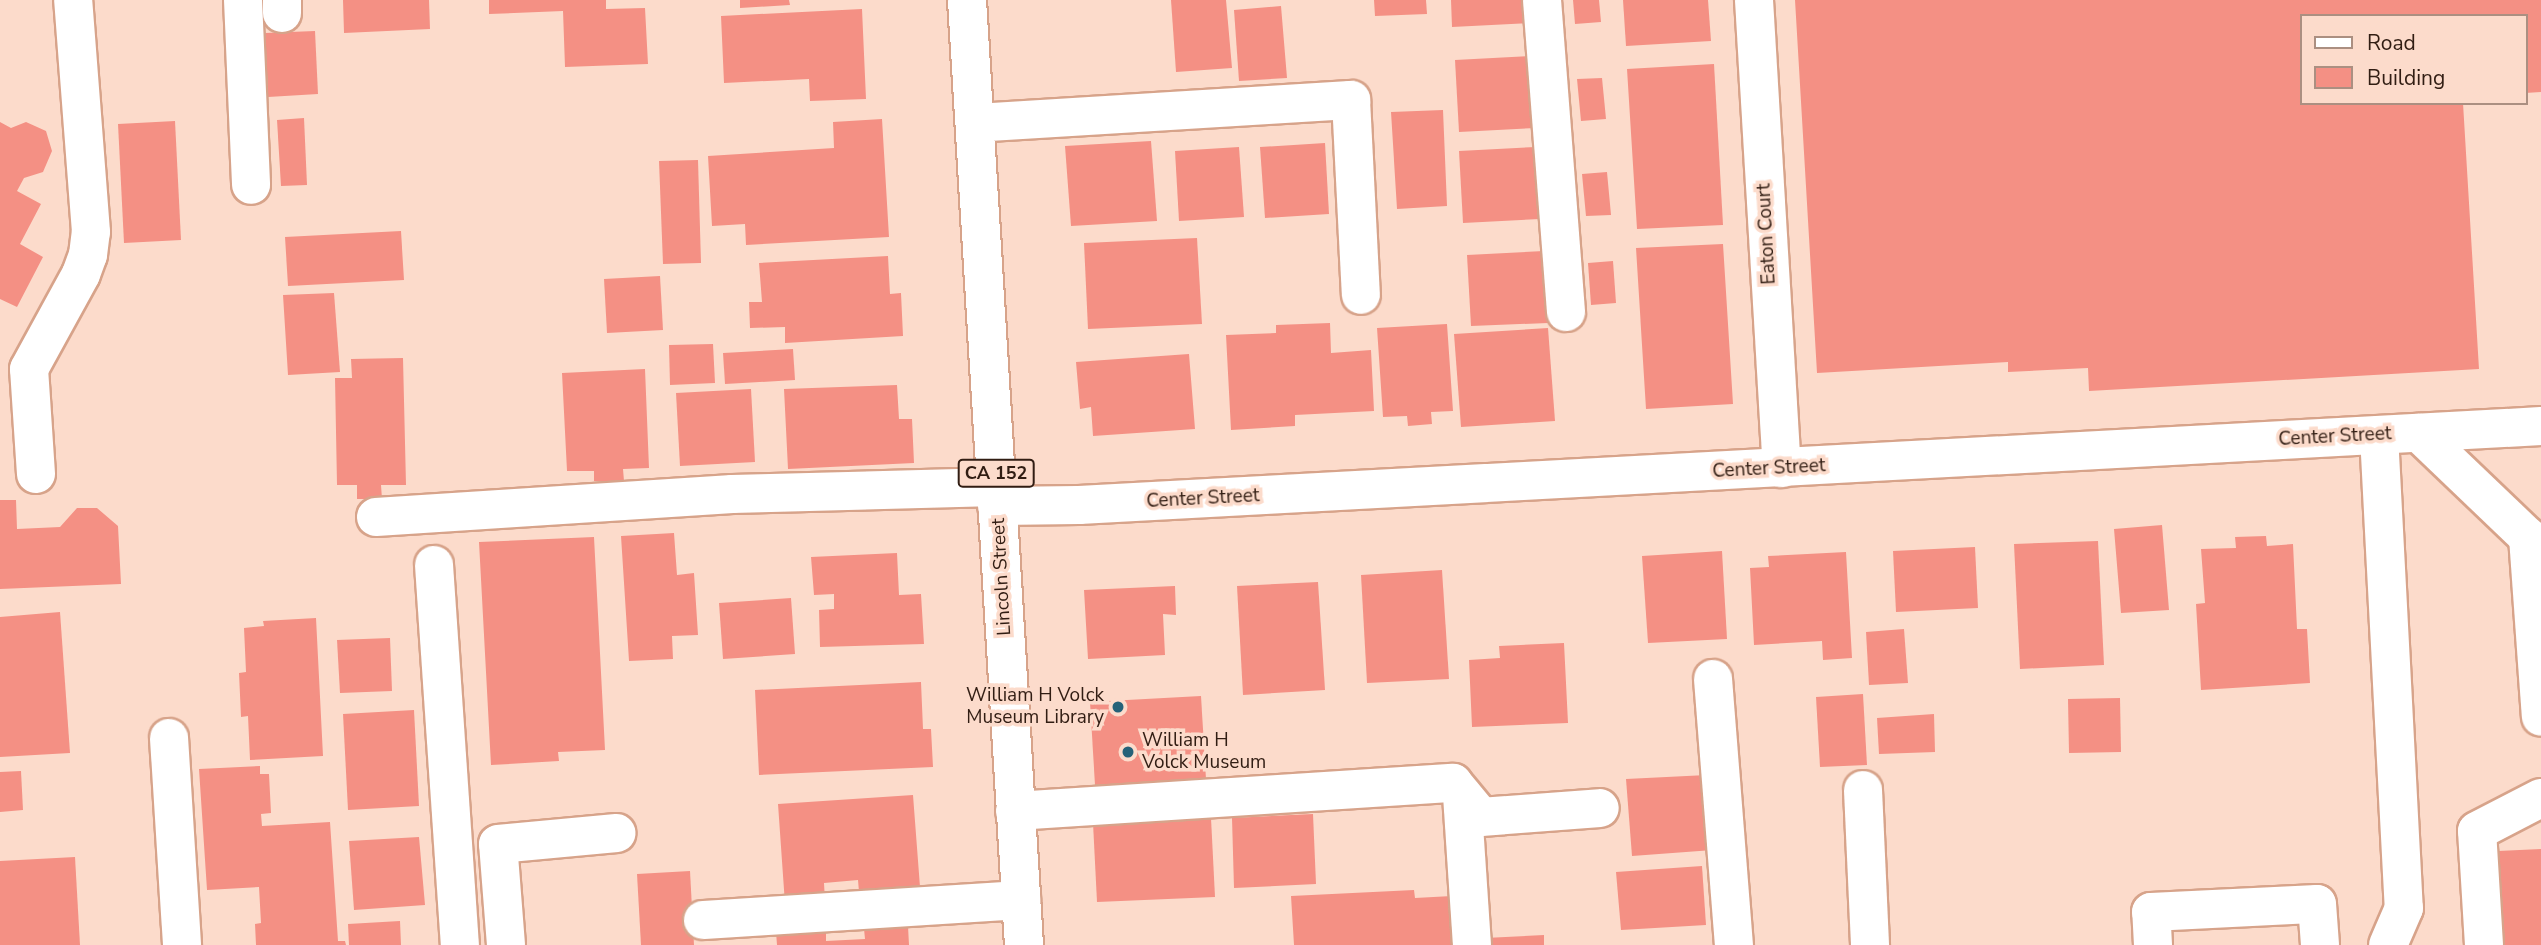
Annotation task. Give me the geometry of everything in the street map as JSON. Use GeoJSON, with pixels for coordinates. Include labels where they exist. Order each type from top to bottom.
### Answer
{"type":"FeatureCollection","features":[{"type":"Feature","properties":{"kind":"street"},"geometry":{"type":"LineString","coordinates":[[36,474],[29,369],[81,274],[88,255],[91,232],[73,0]]}},
{"type":"Feature","properties":{"kind":"street"},"geometry":{"type":"LineString","coordinates":[[243,0],[251,185]]}},
{"type":"Feature","properties":{"kind":"street","name":"Lincoln Street"},"geometry":{"type":"LineString","coordinates":[[967,0],[1024,945]]}},
{"type":"Feature","properties":{"kind":"street"},"geometry":{"type":"LineString","coordinates":[[1542,0],[1566,312]]}},
{"type":"Feature","properties":{"kind":"street","name":"Eaton Court"},"geometry":{"type":"LineString","coordinates":[[1754,0],[1782,468]]}},
{"type":"Feature","properties":{"kind":"street"},"geometry":{"type":"LineString","coordinates":[[975,123],[1352,100],[1361,295]]}},
{"type":"Feature","properties":{"kind":"street","name":"Center Street"},"geometry":{"type":"LineString","coordinates":[[376,517],[732,494],[997,497],[1079,505],[2541,426]]}},
{"type":"Feature","properties":{"kind":"street"},"geometry":{"type":"LineString","coordinates":[[2419,433],[2535,529],[2541,717]]}},
{"type":"Feature","properties":{"kind":"street"},"geometry":{"type":"LineString","coordinates":[[2379,435],[2404,908],[2388,945]]}},
{"type":"Feature","properties":{"kind":"street"},"geometry":{"type":"LineString","coordinates":[[434,565],[460,945]]}},
{"type":"Feature","properties":{"kind":"street"},"geometry":{"type":"LineString","coordinates":[[1713,679],[1734,945]]}},
{"type":"Feature","properties":{"kind":"street"},"geometry":{"type":"LineString","coordinates":[[169,738],[182,945]]}},
{"type":"Feature","properties":{"kind":"street"},"geometry":{"type":"LineString","coordinates":[[1015,811],[1453,783],[1481,817],[1600,808]]}},
{"type":"Feature","properties":{"kind":"street"},"geometry":{"type":"LineString","coordinates":[[1863,790],[1870,945]]}},
{"type":"Feature","properties":{"kind":"street"},"geometry":{"type":"LineString","coordinates":[[1462,795],[1472,945]]}},
{"type":"Feature","properties":{"kind":"street"},"geometry":{"type":"LineString","coordinates":[[2484,945],[2477,831],[2541,798]]}},
{"type":"Feature","properties":{"kind":"street"},"geometry":{"type":"LineString","coordinates":[[506,945],[498,844],[616,833]]}},
{"type":"Feature","properties":{"kind":"street"},"geometry":{"type":"LineString","coordinates":[[703,920],[1021,900]]}},
{"type":"Feature","properties":{"kind":"street"},"geometry":{"type":"LineString","coordinates":[[2153,945],[2151,912],[2317,904],[2319,945]]}},
{"type":"Feature","properties":{"kind":"building"},"geometry":{"type":"Polygon","coordinates":[[[343,0],[429,0],[430,29],[344,33],[343,0]]]}},
{"type":"Feature","properties":{"kind":"building"},"geometry":{"type":"Polygon","coordinates":[[[489,0],[606,0],[606,9],[645,8],[648,64],[565,67],[563,11],[489,14],[489,0]]]}},
{"type":"Feature","properties":{"kind":"building"},"geometry":{"type":"Polygon","coordinates":[[[740,0],[789,0],[790,5],[740,8],[740,0]]]}},
{"type":"Feature","properties":{"kind":"building"},"geometry":{"type":"Polygon","coordinates":[[[1171,0],[1226,0],[1232,68],[1176,72],[1171,0]]]}},
{"type":"Feature","properties":{"kind":"building"},"geometry":{"type":"Polygon","coordinates":[[[1374,0],[1426,0],[1427,14],[1375,16],[1374,0]]]}},
{"type":"Feature","properties":{"kind":"building"},"geometry":{"type":"Polygon","coordinates":[[[1451,0],[1529,0],[1531,23],[1452,27],[1451,0]]]}},
{"type":"Feature","properties":{"kind":"building"},"geometry":{"type":"Polygon","coordinates":[[[1573,0],[1599,0],[1601,22],[1575,24],[1573,0]]]}},
{"type":"Feature","properties":{"kind":"building"},"geometry":{"type":"Polygon","coordinates":[[[1623,0],[1708,0],[1711,41],[1626,46],[1623,0]]]}},
{"type":"Feature","properties":{"kind":"building"},"geometry":{"type":"Polygon","coordinates":[[[1795,0],[2541,0],[2541,92],[2527,93],[2527,14],[2300,14],[2300,105],[2463,105],[2479,369],[2089,391],[2088,368],[2008,372],[2008,362],[1817,373],[1795,0]]]}},
{"type":"Feature","properties":{"kind":"building"},"geometry":{"type":"Polygon","coordinates":[[[1281,6],[1287,78],[1239,81],[1234,10],[1281,6]]]}},
{"type":"Feature","properties":{"kind":"building"},"geometry":{"type":"Polygon","coordinates":[[[862,9],[866,99],[810,101],[809,79],[724,83],[721,16],[862,9]]]}},
{"type":"Feature","properties":{"kind":"building"},"geometry":{"type":"Polygon","coordinates":[[[315,31],[318,94],[268,97],[265,33],[315,31]]]}},
{"type":"Feature","properties":{"kind":"building"},"geometry":{"type":"Polygon","coordinates":[[[1532,56],[1536,128],[1459,132],[1455,60],[1532,56]]]}},
{"type":"Feature","properties":{"kind":"building"},"geometry":{"type":"Polygon","coordinates":[[[1714,64],[1723,225],[1637,229],[1627,69],[1714,64]]]}},
{"type":"Feature","properties":{"kind":"building"},"geometry":{"type":"Polygon","coordinates":[[[1602,78],[1606,119],[1581,121],[1577,79],[1602,78]]]}},
{"type":"Feature","properties":{"kind":"building"},"geometry":{"type":"Polygon","coordinates":[[[1443,110],[1447,206],[1397,209],[1391,112],[1443,110]]]}},
{"type":"Feature","properties":{"kind":"building"},"geometry":{"type":"Polygon","coordinates":[[[304,118],[307,185],[281,186],[277,120],[304,118]]]}},
{"type":"Feature","properties":{"kind":"building"},"geometry":{"type":"Polygon","coordinates":[[[882,119],[889,237],[746,245],[745,224],[712,226],[708,156],[834,148],[833,122],[882,119]]]}},
{"type":"Feature","properties":{"kind":"building"},"geometry":{"type":"Polygon","coordinates":[[[175,121],[181,240],[124,243],[118,124],[175,121]]]}},
{"type":"Feature","properties":{"kind":"building"},"geometry":{"type":"Polygon","coordinates":[[[0,122],[11,128],[26,122],[46,131],[52,151],[43,172],[24,178],[17,191],[41,204],[20,244],[43,257],[17,307],[0,299],[0,122]]]}},
{"type":"Feature","properties":{"kind":"building"},"geometry":{"type":"Polygon","coordinates":[[[1151,141],[1157,221],[1071,226],[1065,146],[1151,141]]]}},
{"type":"Feature","properties":{"kind":"building"},"geometry":{"type":"Polygon","coordinates":[[[1325,143],[1329,214],[1265,218],[1260,147],[1325,143]]]}},
{"type":"Feature","properties":{"kind":"building"},"geometry":{"type":"Polygon","coordinates":[[[1239,147],[1244,217],[1179,221],[1175,151],[1239,147]]]}},
{"type":"Feature","properties":{"kind":"building"},"geometry":{"type":"Polygon","coordinates":[[[1536,147],[1540,219],[1463,223],[1459,151],[1536,147]]]}},
{"type":"Feature","properties":{"kind":"building"},"geometry":{"type":"Polygon","coordinates":[[[698,160],[701,263],[663,264],[659,161],[698,160]]]}},
{"type":"Feature","properties":{"kind":"building"},"geometry":{"type":"Polygon","coordinates":[[[1607,172],[1611,215],[1586,216],[1582,174],[1607,172]]]}},
{"type":"Feature","properties":{"kind":"building"},"geometry":{"type":"Polygon","coordinates":[[[401,231],[404,280],[288,286],[285,237],[401,231]]]}},
{"type":"Feature","properties":{"kind":"building"},"geometry":{"type":"Polygon","coordinates":[[[1197,238],[1202,324],[1088,329],[1084,243],[1197,238]]]}},
{"type":"Feature","properties":{"kind":"building"},"geometry":{"type":"Polygon","coordinates":[[[1723,244],[1733,404],[1646,409],[1636,248],[1723,244]]]}},
{"type":"Feature","properties":{"kind":"building"},"geometry":{"type":"Polygon","coordinates":[[[1544,251],[1548,323],[1471,326],[1467,255],[1544,251]]]}},
{"type":"Feature","properties":{"kind":"building"},"geometry":{"type":"Polygon","coordinates":[[[888,256],[890,294],[901,293],[903,336],[785,343],[785,327],[750,328],[749,302],[762,302],[759,263],[888,256]]]}},
{"type":"Feature","properties":{"kind":"building"},"geometry":{"type":"Polygon","coordinates":[[[1613,261],[1616,303],[1591,305],[1588,263],[1613,261]]]}},
{"type":"Feature","properties":{"kind":"building"},"geometry":{"type":"Polygon","coordinates":[[[660,276],[663,330],[607,333],[604,279],[660,276]]]}},
{"type":"Feature","properties":{"kind":"building"},"geometry":{"type":"Polygon","coordinates":[[[334,293],[340,372],[288,375],[283,295],[334,293]]]}},
{"type":"Feature","properties":{"kind":"building"},"geometry":{"type":"Polygon","coordinates":[[[1330,323],[1331,353],[1371,350],[1374,411],[1295,415],[1295,426],[1231,430],[1226,335],[1276,333],[1276,325],[1330,323]]]}},
{"type":"Feature","properties":{"kind":"building"},"geometry":{"type":"Polygon","coordinates":[[[1447,324],[1453,411],[1431,412],[1432,424],[1408,426],[1407,416],[1383,417],[1377,328],[1447,324]]]}},
{"type":"Feature","properties":{"kind":"building"},"geometry":{"type":"Polygon","coordinates":[[[1548,328],[1555,421],[1461,427],[1454,334],[1548,328]]]}},
{"type":"Feature","properties":{"kind":"building"},"geometry":{"type":"Polygon","coordinates":[[[713,344],[715,383],[670,385],[669,345],[713,344]]]}},
{"type":"Feature","properties":{"kind":"building"},"geometry":{"type":"Polygon","coordinates":[[[793,349],[795,380],[725,384],[723,353],[793,349]]]}},
{"type":"Feature","properties":{"kind":"building"},"geometry":{"type":"Polygon","coordinates":[[[1189,354],[1195,429],[1093,436],[1091,407],[1080,409],[1076,362],[1189,354]]]}},
{"type":"Feature","properties":{"kind":"building"},"geometry":{"type":"Polygon","coordinates":[[[403,358],[406,485],[381,485],[382,499],[357,499],[357,485],[337,485],[335,378],[352,378],[351,359],[403,358]]]}},
{"type":"Feature","properties":{"kind":"building"},"geometry":{"type":"Polygon","coordinates":[[[645,369],[649,468],[623,469],[624,481],[594,481],[594,471],[567,471],[562,373],[645,369]]]}},
{"type":"Feature","properties":{"kind":"building"},"geometry":{"type":"Polygon","coordinates":[[[897,385],[899,419],[912,419],[914,463],[788,469],[784,389],[897,385]]]}},
{"type":"Feature","properties":{"kind":"building"},"geometry":{"type":"Polygon","coordinates":[[[751,389],[755,462],[680,466],[676,393],[751,389]]]}},
{"type":"Feature","properties":{"kind":"building"},"geometry":{"type":"Polygon","coordinates":[[[0,500],[16,500],[17,529],[60,527],[77,508],[97,508],[118,526],[121,584],[0,589],[0,500]]]}},
{"type":"Feature","properties":{"kind":"building"},"geometry":{"type":"Polygon","coordinates":[[[2162,525],[2169,610],[2121,613],[2114,529],[2162,525]]]}},
{"type":"Feature","properties":{"kind":"building"},"geometry":{"type":"Polygon","coordinates":[[[674,533],[677,575],[694,573],[698,635],[672,636],[673,659],[629,661],[621,536],[674,533]]]}},
{"type":"Feature","properties":{"kind":"building"},"geometry":{"type":"Polygon","coordinates":[[[2266,536],[2267,546],[2293,544],[2297,629],[2307,629],[2310,683],[2201,690],[2196,604],[2205,603],[2201,549],[2236,548],[2235,537],[2266,536]]]}},
{"type":"Feature","properties":{"kind":"building"},"geometry":{"type":"Polygon","coordinates":[[[594,537],[605,750],[558,752],[559,761],[491,765],[479,542],[594,537]]]}},
{"type":"Feature","properties":{"kind":"building"},"geometry":{"type":"Polygon","coordinates":[[[2098,541],[2104,665],[2020,669],[2014,544],[2098,541]]]}},
{"type":"Feature","properties":{"kind":"building"},"geometry":{"type":"Polygon","coordinates":[[[1975,547],[1978,608],[1896,612],[1893,551],[1975,547]]]}},
{"type":"Feature","properties":{"kind":"building"},"geometry":{"type":"Polygon","coordinates":[[[1722,551],[1727,639],[1648,643],[1642,556],[1722,551]]]}},
{"type":"Feature","properties":{"kind":"building"},"geometry":{"type":"Polygon","coordinates":[[[1846,552],[1852,658],[1823,660],[1822,641],[1754,645],[1750,568],[1769,567],[1768,556],[1846,552]]]}},
{"type":"Feature","properties":{"kind":"building"},"geometry":{"type":"Polygon","coordinates":[[[897,553],[899,595],[921,594],[924,644],[820,647],[819,610],[834,609],[834,594],[814,595],[811,557],[897,553]]]}},
{"type":"Feature","properties":{"kind":"building"},"geometry":{"type":"Polygon","coordinates":[[[1442,570],[1449,679],[1367,683],[1361,575],[1442,570]]]}},
{"type":"Feature","properties":{"kind":"building"},"geometry":{"type":"Polygon","coordinates":[[[1318,582],[1325,690],[1243,695],[1237,586],[1318,582]]]}},
{"type":"Feature","properties":{"kind":"building"},"geometry":{"type":"Polygon","coordinates":[[[1175,586],[1176,615],[1163,614],[1165,655],[1088,659],[1084,590],[1175,586]]]}},
{"type":"Feature","properties":{"kind":"building"},"geometry":{"type":"Polygon","coordinates":[[[791,598],[795,654],[723,659],[719,603],[791,598]]]}},
{"type":"Feature","properties":{"kind":"building"},"geometry":{"type":"Polygon","coordinates":[[[60,612],[70,753],[0,757],[0,617],[60,612]]]}},
{"type":"Feature","properties":{"kind":"building"},"geometry":{"type":"Polygon","coordinates":[[[316,618],[323,756],[250,760],[248,716],[241,717],[239,673],[246,672],[244,628],[264,626],[263,621],[316,618]]]}},
{"type":"Feature","properties":{"kind":"building"},"geometry":{"type":"Polygon","coordinates":[[[1904,629],[1908,683],[1869,685],[1866,632],[1904,629]]]}},
{"type":"Feature","properties":{"kind":"building"},"geometry":{"type":"Polygon","coordinates":[[[390,638],[392,691],[340,693],[337,640],[390,638]]]}},
{"type":"Feature","properties":{"kind":"building"},"geometry":{"type":"Polygon","coordinates":[[[1564,643],[1568,723],[1472,727],[1469,660],[1500,658],[1499,646],[1564,643]]]}},
{"type":"Feature","properties":{"kind":"building"},"geometry":{"type":"Polygon","coordinates":[[[921,682],[923,729],[931,729],[933,767],[759,775],[755,690],[921,682]]]}},
{"type":"Feature","properties":{"kind":"building"},"geometry":{"type":"Polygon","coordinates":[[[1863,694],[1867,765],[1820,767],[1816,697],[1863,694]]]}},
{"type":"Feature","properties":{"kind":"building"},"geometry":{"type":"Polygon","coordinates":[[[1201,696],[1206,779],[1095,785],[1090,702],[1201,696]]]}},
{"type":"Feature","properties":{"kind":"building"},"geometry":{"type":"Polygon","coordinates":[[[2120,698],[2121,752],[2069,753],[2068,699],[2120,698]]]}},
{"type":"Feature","properties":{"kind":"building"},"geometry":{"type":"Polygon","coordinates":[[[414,710],[419,806],[348,810],[343,714],[414,710]]]}},
{"type":"Feature","properties":{"kind":"building"},"geometry":{"type":"Polygon","coordinates":[[[1934,714],[1935,752],[1879,754],[1877,718],[1934,714]]]}},
{"type":"Feature","properties":{"kind":"building"},"geometry":{"type":"Polygon","coordinates":[[[260,766],[260,774],[269,774],[271,813],[261,814],[262,826],[330,822],[338,941],[345,941],[346,945],[256,945],[255,924],[261,923],[259,887],[207,890],[199,769],[260,766]]]}},
{"type":"Feature","properties":{"kind":"building"},"geometry":{"type":"Polygon","coordinates":[[[21,771],[23,810],[0,812],[0,772],[21,771]]]}},
{"type":"Feature","properties":{"kind":"building"},"geometry":{"type":"Polygon","coordinates":[[[1707,775],[1713,850],[1632,856],[1626,779],[1707,775]]]}},
{"type":"Feature","properties":{"kind":"building"},"geometry":{"type":"Polygon","coordinates":[[[913,795],[920,887],[859,892],[858,880],[824,883],[825,901],[785,904],[778,804],[913,795]]]}},
{"type":"Feature","properties":{"kind":"building"},"geometry":{"type":"Polygon","coordinates":[[[1313,814],[1316,884],[1234,888],[1232,818],[1313,814]]]}},
{"type":"Feature","properties":{"kind":"building"},"geometry":{"type":"Polygon","coordinates":[[[1211,818],[1215,897],[1097,902],[1093,823],[1211,818]]]}},
{"type":"Feature","properties":{"kind":"building"},"geometry":{"type":"Polygon","coordinates":[[[419,837],[425,905],[354,910],[349,841],[419,837]]]}},
{"type":"Feature","properties":{"kind":"building"},"geometry":{"type":"Polygon","coordinates":[[[2541,849],[2541,945],[2503,945],[2498,851],[2541,849]]]}},
{"type":"Feature","properties":{"kind":"building"},"geometry":{"type":"Polygon","coordinates":[[[75,857],[80,945],[0,945],[0,861],[75,857]]]}},
{"type":"Feature","properties":{"kind":"building"},"geometry":{"type":"Polygon","coordinates":[[[1702,866],[1706,925],[1621,930],[1616,872],[1702,866]]]}},
{"type":"Feature","properties":{"kind":"building"},"geometry":{"type":"Polygon","coordinates":[[[690,871],[694,945],[641,945],[637,874],[690,871]]]}},
{"type":"Feature","properties":{"kind":"building"},"geometry":{"type":"Polygon","coordinates":[[[1414,890],[1415,898],[1452,896],[1454,945],[1294,945],[1291,896],[1414,890]]]}},
{"type":"Feature","properties":{"kind":"building"},"geometry":{"type":"Polygon","coordinates":[[[400,921],[401,945],[349,945],[348,924],[400,921]]]}},
{"type":"Feature","properties":{"kind":"building"},"geometry":{"type":"Polygon","coordinates":[[[908,926],[909,945],[777,945],[776,932],[826,930],[826,941],[865,939],[864,929],[908,926]]]}},
{"type":"Feature","properties":{"kind":"building"},"geometry":{"type":"Polygon","coordinates":[[[1544,935],[1544,945],[1485,945],[1485,938],[1544,935]]]}},
{"type":"Feature","properties":{"kind":"place","name":"William H Volck Museum Library"},"geometry":{"type":"Point","coordinates":[1118,707]}},
{"type":"Feature","properties":{"kind":"place","name":"William H Volck Museum"},"geometry":{"type":"Point","coordinates":[1128,752]}}]}
